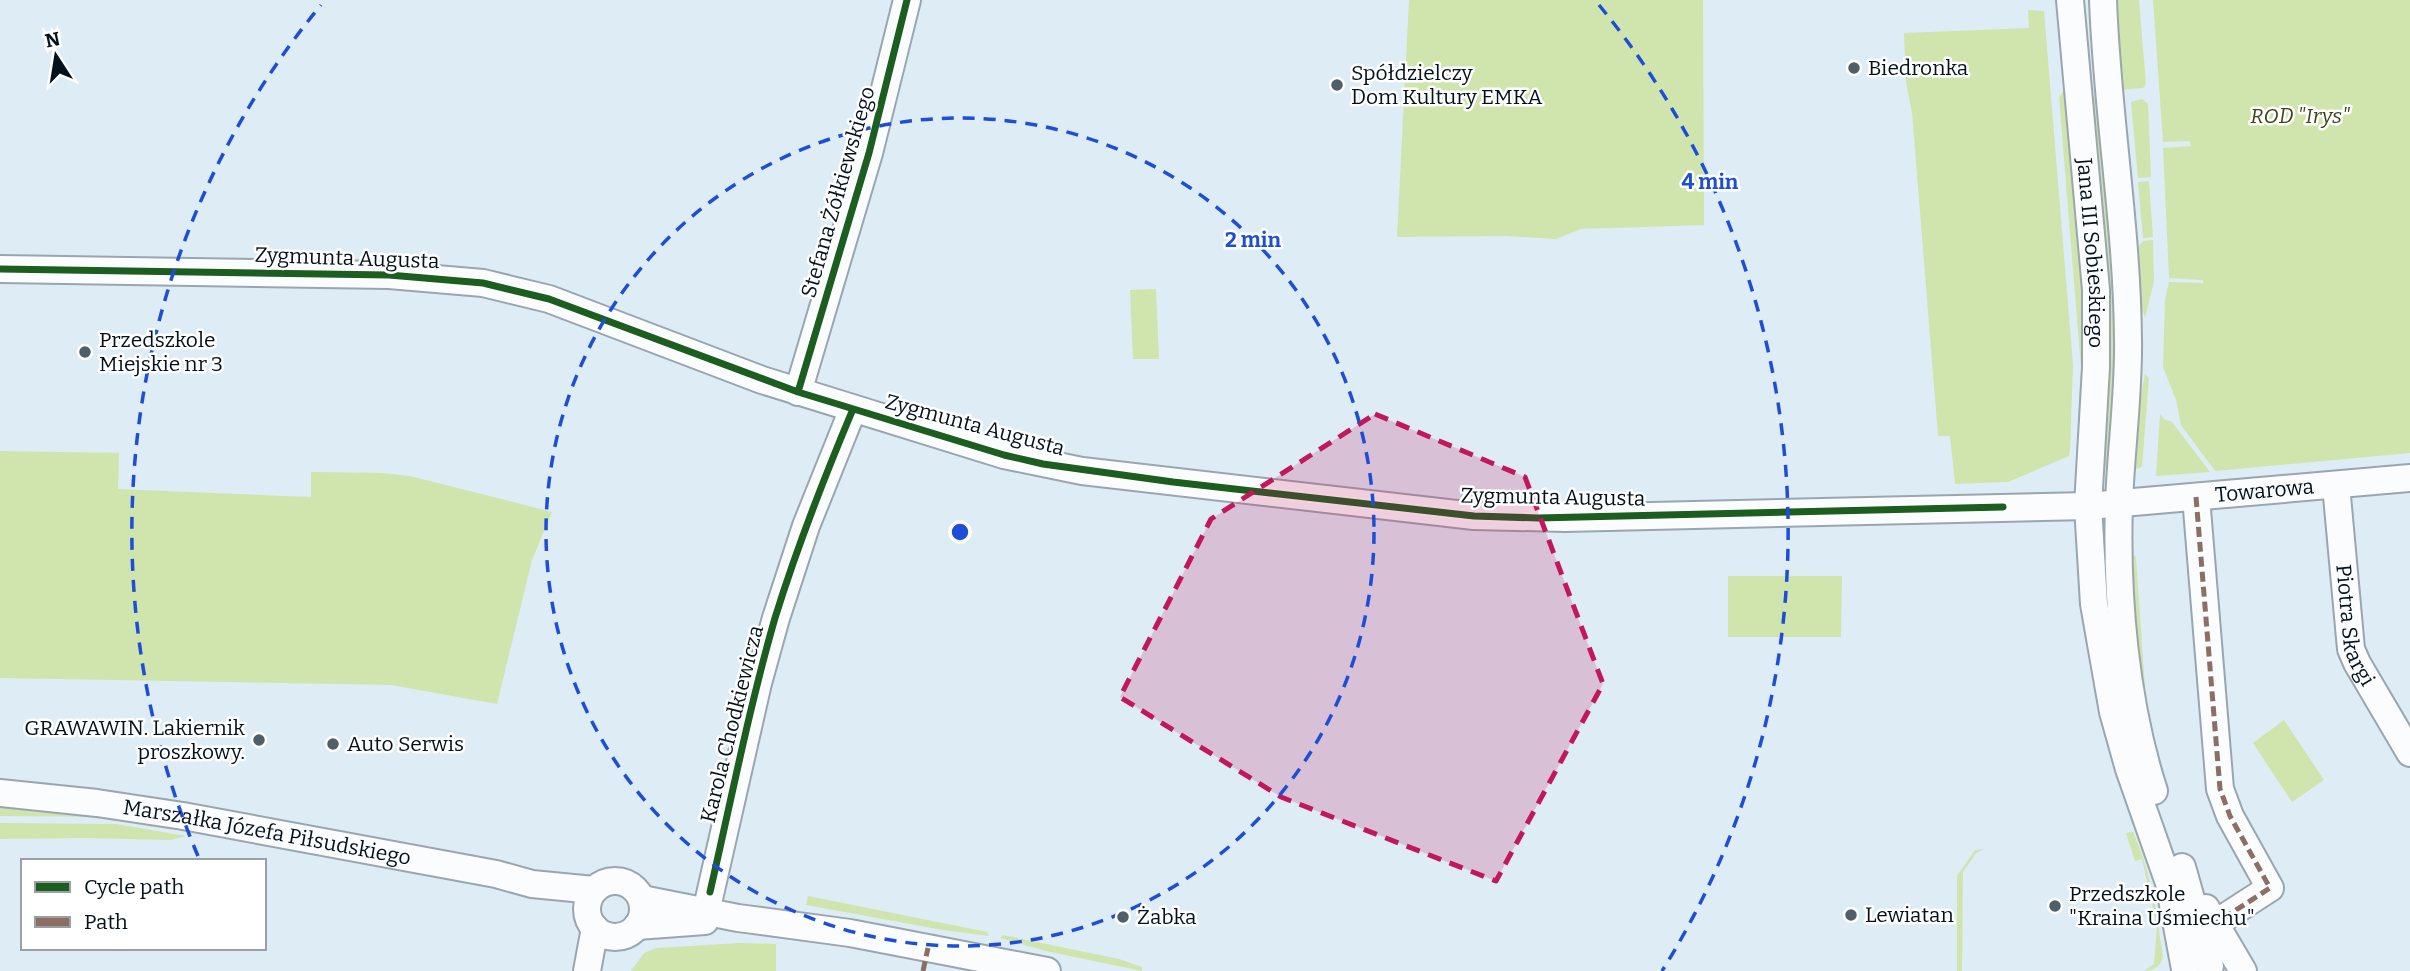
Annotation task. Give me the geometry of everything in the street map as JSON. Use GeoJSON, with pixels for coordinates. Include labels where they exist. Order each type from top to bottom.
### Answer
{"type":"FeatureCollection","features":[{"type":"Feature","properties":{"kind":"street","name":"Stefana Żółkiewskiego"},"geometry":{"type":"LineString","coordinates":[[798,392],[869,153],[908,0]]}},
{"type":"Feature","properties":{"kind":"street","name":"Jana III Sobieskiego"},"geometry":{"type":"LineString","coordinates":[[2070,0],[2096,290],[2096,367],[2088,506],[2094,604],[2101,657],[2122,746],[2200,969]]}},
{"type":"Feature","properties":{"kind":"street","name":"Jana III Sobieskiego"},"geometry":{"type":"LineString","coordinates":[[2103,0],[2128,337],[2119,505],[2120,591],[2131,692],[2140,742],[2153,788],[2188,884],[2200,969]]}},
{"type":"Feature","properties":{"kind":"street","name":"Zygmunta Augusta"},"geometry":{"type":"LineString","coordinates":[[0,269],[388,275],[483,283],[549,299],[798,392],[1004,455],[1069,468],[1474,516],[1565,518],[2088,506]]}},
{"type":"Feature","properties":{"kind":"street","name":"Karola Chodkiewicza"},"geometry":{"type":"LineString","coordinates":[[706,912],[772,629],[806,526],[853,410]]}},
{"type":"Feature","properties":{"kind":"street","name":"Towarowa"},"geometry":{"type":"LineString","coordinates":[[2119,505],[2410,478]]}},
{"type":"Feature","properties":{"kind":"street","name":"Piotra Skargi"},"geometry":{"type":"LineString","coordinates":[[2336,485],[2351,649],[2410,753]]}},
{"type":"Feature","properties":{"kind":"street"},"geometry":{"type":"LineString","coordinates":[[2196,497],[2220,789],[2230,816],[2270,888],[2216,923]]}},
{"type":"Feature","properties":{"kind":"street"},"geometry":{"type":"LineString","coordinates":[[2088,506],[2119,505]]}},
{"type":"Feature","properties":{"kind":"street","name":"Marszałka Józefa Piłsudskiego"},"geometry":{"type":"LineString","coordinates":[[0,793],[171,814],[496,874],[532,884],[592,911]]}},
{"type":"Feature","properties":{"kind":"street"},"geometry":{"type":"LineString","coordinates":[[587,971],[592,911],[602,884],[619,881],[634,887],[642,899],[643,913],[597,971]]}},
{"type":"Feature","properties":{"kind":"street","name":"Jana III Sobieskiego"},"geometry":{"type":"LineString","coordinates":[[2188,884],[2216,923],[2244,971]]}},
{"type":"Feature","properties":{"kind":"street"},"geometry":{"type":"LineString","coordinates":[[642,899],[738,918],[850,933],[926,960],[1047,971]]}},
{"type":"Feature","properties":{"kind":"street"},"geometry":{"type":"LineString","coordinates":[[592,911],[612,937],[630,931],[738,918]]}},
{"type":"Feature","properties":{"kind":"highlighted area"},"geometry":{"type":"Polygon","coordinates":[[[1375,414],[1525,477],[1603,684],[1496,881],[1281,797],[1120,697],[1211,519],[1375,414]]]}},
{"type":"Feature","properties":{"kind":"green space"},"geometry":{"type":"Polygon","coordinates":[[[1409,0],[1703,0],[1704,225],[1581,229],[1556,239],[1507,236],[1397,237],[1409,0]]]}},
{"type":"Feature","properties":{"kind":"green space"},"geometry":{"type":"Polygon","coordinates":[[[2112,0],[2139,0],[2146,84],[2143,88],[2118,90],[2112,0]]]}},
{"type":"Feature","properties":{"kind":"green space","name":"ROD \"Irys\""},"geometry":{"type":"Polygon","coordinates":[[[2153,0],[2410,0],[2410,453],[2215,471],[2181,425],[2176,400],[2163,367],[2165,300],[2169,282],[2203,283],[2203,280],[2169,278],[2163,148],[2191,146],[2190,141],[2163,142],[2153,0]]]}},
{"type":"Feature","properties":{"kind":"green space"},"geometry":{"type":"Polygon","coordinates":[[[2028,10],[2044,11],[2073,365],[2070,451],[2069,456],[2008,482],[1955,484],[1950,436],[1938,436],[1912,112],[1906,83],[1904,33],[2029,28],[2028,10]]]}},
{"type":"Feature","properties":{"kind":"green space"},"geometry":{"type":"Polygon","coordinates":[[[2069,91],[2087,338],[2078,465],[2076,459],[2081,368],[2059,97],[2069,91]]]}},
{"type":"Feature","properties":{"kind":"green space"},"geometry":{"type":"Polygon","coordinates":[[[2088,91],[2101,103],[2118,326],[2112,468],[2100,466],[2088,91]]]}},
{"type":"Feature","properties":{"kind":"green space"},"geometry":{"type":"Polygon","coordinates":[[[2142,99],[2148,104],[2151,177],[2138,178],[2131,102],[2142,99]]]}},
{"type":"Feature","properties":{"kind":"green space"},"geometry":{"type":"Polygon","coordinates":[[[2149,181],[2153,237],[2143,238],[2138,182],[2149,181]]]}},
{"type":"Feature","properties":{"kind":"green space"},"geometry":{"type":"Polygon","coordinates":[[[2153,240],[2154,281],[2145,318],[2136,289],[2135,250],[2143,241],[2153,240]]]}},
{"type":"Feature","properties":{"kind":"green space"},"geometry":{"type":"Polygon","coordinates":[[[1156,289],[1159,359],[1133,359],[1130,290],[1156,289]]]}},
{"type":"Feature","properties":{"kind":"green space"},"geometry":{"type":"Polygon","coordinates":[[[2145,374],[2149,378],[2142,467],[2133,470],[2134,430],[2145,374]]]}},
{"type":"Feature","properties":{"kind":"green space"},"geometry":{"type":"Polygon","coordinates":[[[2160,414],[2172,422],[2210,472],[2156,476],[2160,414]]]}},
{"type":"Feature","properties":{"kind":"green space"},"geometry":{"type":"Polygon","coordinates":[[[0,451],[119,453],[118,489],[311,497],[311,472],[381,473],[410,476],[552,512],[532,560],[497,704],[391,685],[0,678],[0,451]]]}},
{"type":"Feature","properties":{"kind":"green space"},"geometry":{"type":"Polygon","coordinates":[[[2128,553],[2136,557],[2147,716],[2145,720],[2128,553]]]}},
{"type":"Feature","properties":{"kind":"green space"},"geometry":{"type":"Polygon","coordinates":[[[1728,576],[1842,576],[1841,637],[1728,637],[1728,576]]]}},
{"type":"Feature","properties":{"kind":"green space"},"geometry":{"type":"Polygon","coordinates":[[[2284,720],[2324,780],[2292,802],[2253,743],[2284,720]]]}},
{"type":"Feature","properties":{"kind":"green space"},"geometry":{"type":"Polygon","coordinates":[[[0,805],[115,817],[0,816],[0,805]]]}},
{"type":"Feature","properties":{"kind":"green space"},"geometry":{"type":"Polygon","coordinates":[[[0,823],[116,824],[186,836],[171,840],[0,839],[0,823]]]}},
{"type":"Feature","properties":{"kind":"green space"},"geometry":{"type":"Polygon","coordinates":[[[2133,832],[2151,884],[2163,952],[2159,965],[2147,971],[2144,971],[2154,964],[2157,927],[2142,859],[2135,861],[2126,833],[2133,832]]]}},
{"type":"Feature","properties":{"kind":"green space"},"geometry":{"type":"Polygon","coordinates":[[[1985,849],[1976,853],[1963,872],[1962,971],[1957,971],[1957,876],[1975,850],[1985,849]]]}},
{"type":"Feature","properties":{"kind":"green space"},"geometry":{"type":"Polygon","coordinates":[[[808,896],[987,932],[989,936],[806,905],[808,896]]]}},
{"type":"Feature","properties":{"kind":"green space"},"geometry":{"type":"Polygon","coordinates":[[[1003,935],[1119,959],[1142,967],[1142,971],[1046,951],[1000,938],[1003,935]]]}},
{"type":"Feature","properties":{"kind":"green space"},"geometry":{"type":"Polygon","coordinates":[[[740,943],[776,944],[776,971],[631,971],[644,953],[656,948],[740,943]]]}},
{"type":"Feature","properties":{"kind":"marked path"},"geometry":{"type":"LineString","coordinates":[[2196,497],[2220,789],[2230,816],[2270,888],[2216,923]]}},
{"type":"Feature","properties":{"kind":"marked path"},"geometry":{"type":"LineString","coordinates":[[923,971],[928,948]]}},
{"type":"Feature","properties":{"kind":"cycle path"},"geometry":{"type":"LineString","coordinates":[[798,392],[869,153],[907,0]]}},
{"type":"Feature","properties":{"kind":"cycle path"},"geometry":{"type":"LineString","coordinates":[[0,269],[389,275],[483,283],[549,299],[798,392],[1004,455],[1043,464],[1173,482],[1474,516],[1538,518],[2003,507]]}},
{"type":"Feature","properties":{"kind":"cycle path"},"geometry":{"type":"LineString","coordinates":[[710,892],[775,618],[811,513],[853,409]]}},
{"type":"Feature","properties":{"kind":"place","name":"Biedronka"},"geometry":{"type":"Point","coordinates":[1854,68]}},
{"type":"Feature","properties":{"kind":"place","name":"Spółdzielczy Dom Kultury EMKA"},"geometry":{"type":"Point","coordinates":[1337,85]}},
{"type":"Feature","properties":{"kind":"place","name":"Przedszkole Miejskie nr 3"},"geometry":{"type":"Point","coordinates":[85,352]}},
{"type":"Feature","properties":{"kind":"place","name":"GRAWAWIN. Lakiernik proszkowy."},"geometry":{"type":"Point","coordinates":[259,740]}},
{"type":"Feature","properties":{"kind":"place","name":"Auto Serwis"},"geometry":{"type":"Point","coordinates":[333,744]}},
{"type":"Feature","properties":{"kind":"place","name":"Przedszkole \"Kraina Uśmiechu\""},"geometry":{"type":"Point","coordinates":[2055,906]}},
{"type":"Feature","properties":{"kind":"place","name":"Lewiatan"},"geometry":{"type":"Point","coordinates":[1851,915]}},
{"type":"Feature","properties":{"kind":"place","name":"Żabka"},"geometry":{"type":"Point","coordinates":[1123,917]}}]}
